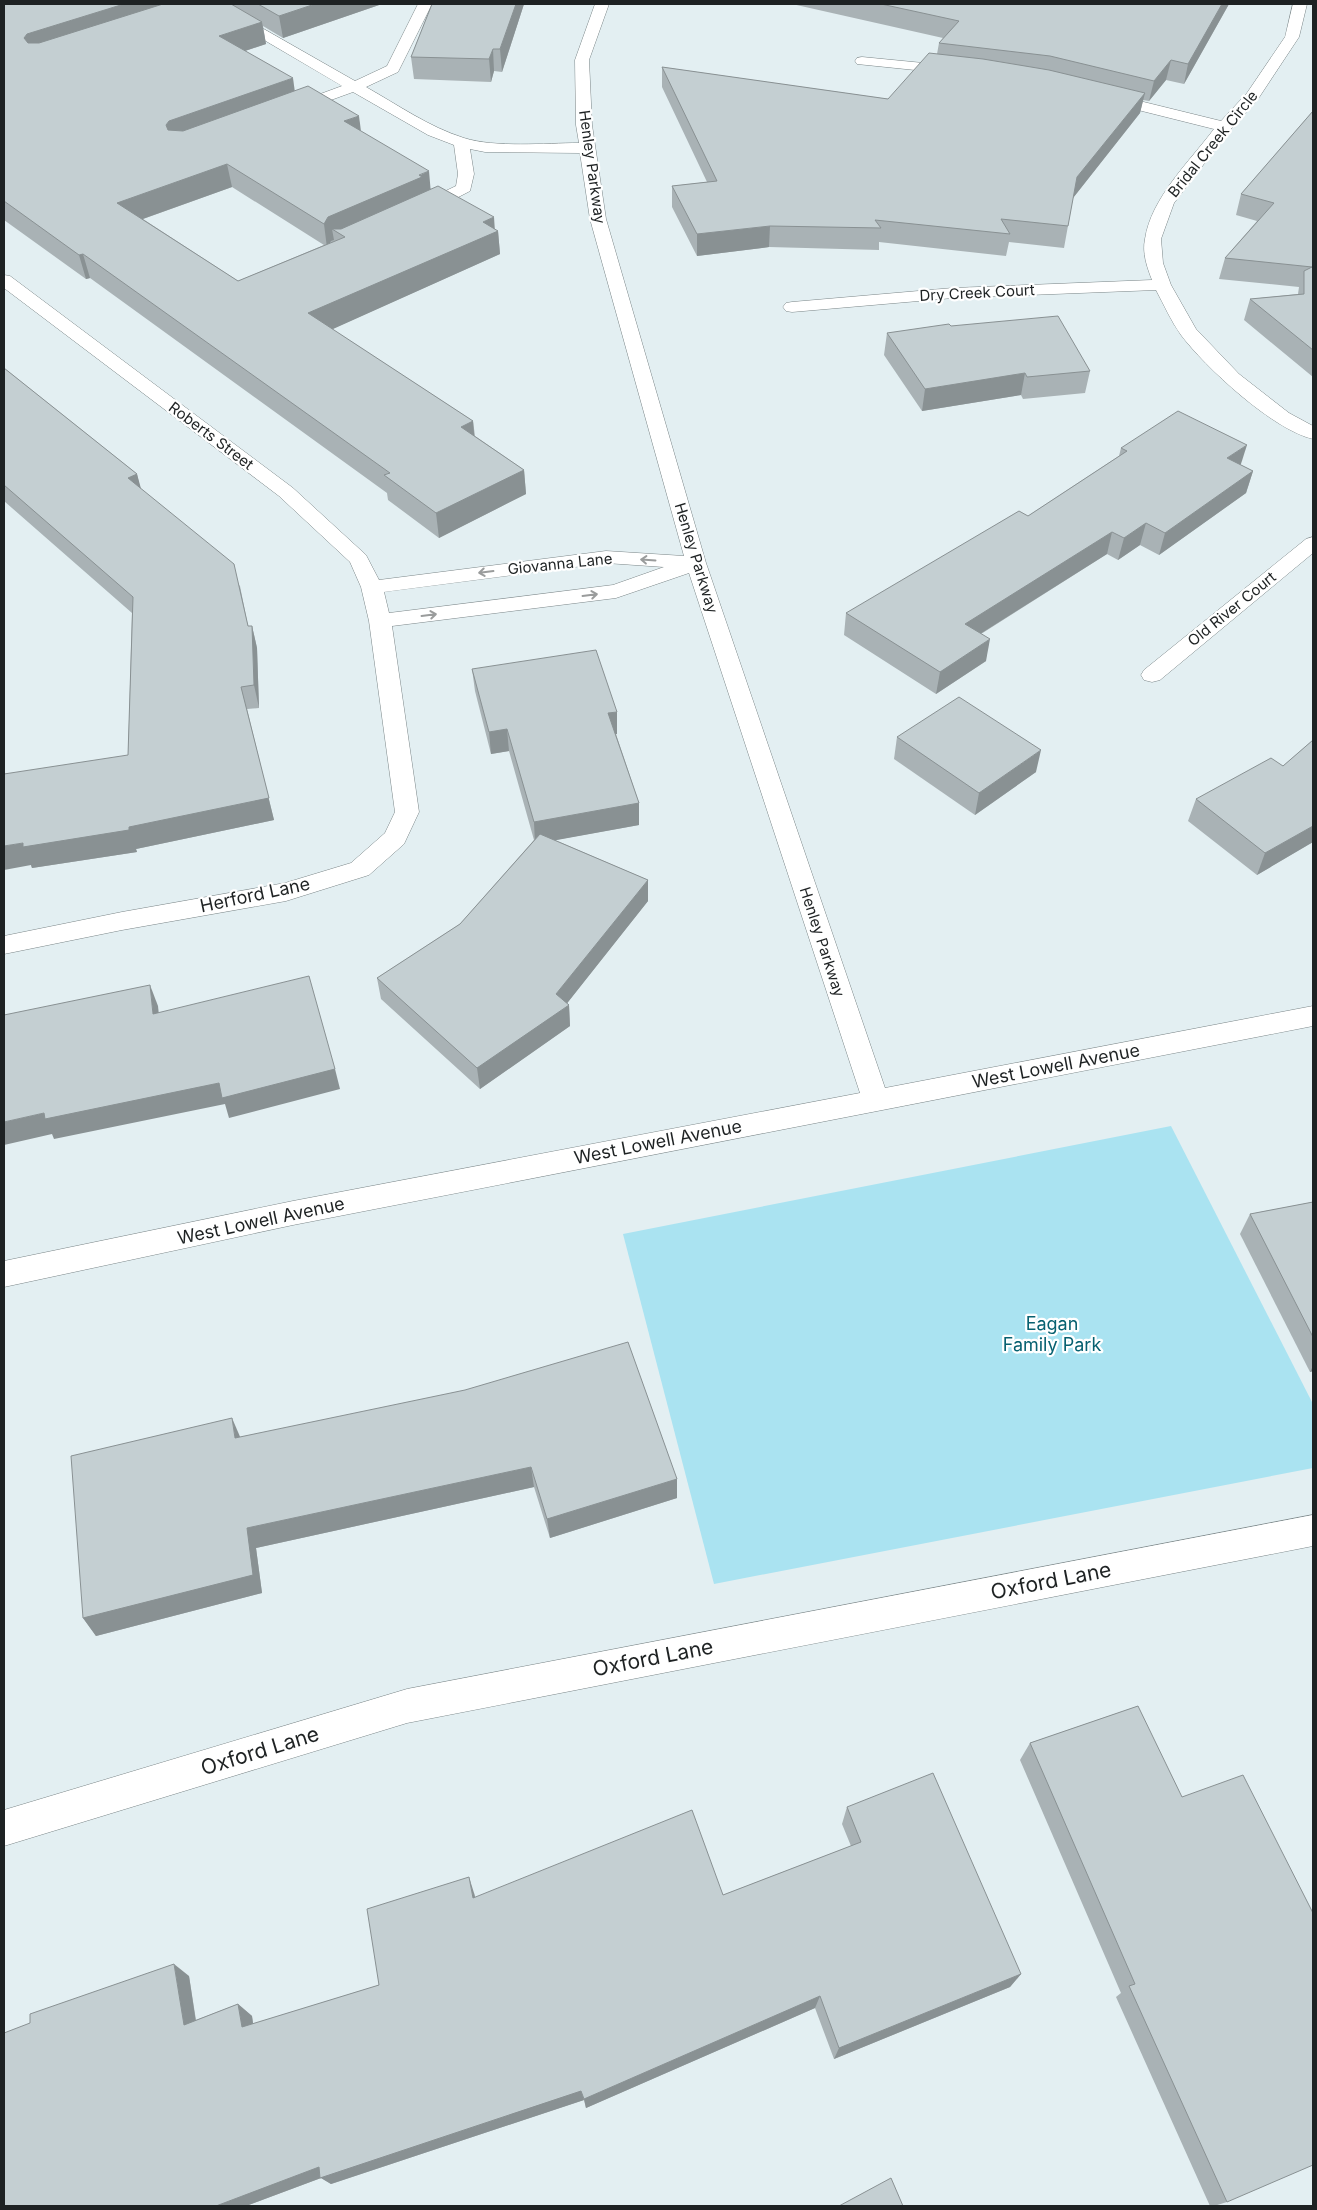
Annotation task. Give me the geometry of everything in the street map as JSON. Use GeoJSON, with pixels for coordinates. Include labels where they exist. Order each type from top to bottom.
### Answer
{"type":"FeatureCollection","features":[{"type":"Feature","properties":{"kind":"street"},"geometry":{"type":"LineString","coordinates":[[272,116],[355,86],[393,69],[425,4]]}},
{"type":"Feature","properties":{"kind":"street","name":"Henley Parkway"},"geometry":{"type":"LineString","coordinates":[[602,4],[582,60],[584,125],[598,219],[696,563],[876,1100]]}},
{"type":"Feature","properties":{"kind":"street","name":"Bridal Creek Circle"},"geometry":{"type":"LineString","coordinates":[[1300,4],[1292,36],[1253,96],[1224,127],[1166,202],[1153,239],[1154,263],[1162,285],[1188,332],[1232,378],[1282,417],[1313,433]]}},
{"type":"Feature","properties":{"kind":"street"},"geometry":{"type":"LineString","coordinates":[[217,7],[434,132],[461,142],[485,147],[587,148]]}},
{"type":"Feature","properties":{"kind":"street"},"geometry":{"type":"LineString","coordinates":[[195,11],[217,7],[244,7]]}},
{"type":"Feature","properties":{"kind":"street"},"geometry":{"type":"LineString","coordinates":[[862,61],[970,72]]}},
{"type":"Feature","properties":{"kind":"street"},"geometry":{"type":"LineString","coordinates":[[1093,95],[1224,127]]}},
{"type":"Feature","properties":{"kind":"street"},"geometry":{"type":"LineString","coordinates":[[408,216],[464,188],[466,174],[461,142]]}},
{"type":"Feature","properties":{"kind":"street","name":"Roberts Street"},"geometry":{"type":"LineString","coordinates":[[4,280],[286,492],[358,559],[372,587],[380,621]]}},
{"type":"Feature","properties":{"kind":"street","name":"Dry Creek Court"},"geometry":{"type":"LineString","coordinates":[[792,307],[953,293],[1162,285]]}},
{"type":"Feature","properties":{"kind":"street","name":"Old River Court"},"geometry":{"type":"LineString","coordinates":[[1152,675],[1313,543]]}},
{"type":"Feature","properties":{"kind":"street","name":"Giovanna Lane"},"geometry":{"type":"LineString","coordinates":[[372,587],[606,557],[696,563]]}},
{"type":"Feature","properties":{"kind":"street","name":"Giovanna Lane"},"geometry":{"type":"LineString","coordinates":[[380,621],[616,591],[696,563]]}},
{"type":"Feature","properties":{"kind":"street","name":"Herford Lane"},"geometry":{"type":"LineString","coordinates":[[4,945],[122,921],[286,892],[360,869],[395,838],[407,812],[380,621]]}},
{"type":"Feature","properties":{"kind":"street","name":"West Lowell Avenue"},"geometry":{"type":"LineString","coordinates":[[4,1274],[293,1213],[1313,1016]]}},
{"type":"Feature","properties":{"kind":"street","name":"Oxford Lane"},"geometry":{"type":"LineString","coordinates":[[4,1828],[407,1706],[1313,1530]]}},
{"type":"Feature","properties":{"kind":"green space","name":"Eagan Family Park"},"geometry":{"type":"Polygon","coordinates":[[[1171,1126],[1313,1404],[1313,1468],[714,1584],[623,1234],[1171,1126]]]}},
{"type":"Feature","properties":{"kind":"building"},"geometry":{"type":"Polygon","coordinates":[[[4,4],[124,4],[27,34],[24,38],[28,43],[39,43],[163,4],[231,4],[262,22],[219,36],[293,78],[169,121],[166,125],[168,130],[183,131],[308,86],[359,116],[344,121],[429,171],[419,175],[422,177],[328,217],[324,224],[227,164],[117,203],[238,281],[345,237],[332,229],[341,229],[438,186],[494,217],[483,222],[498,231],[308,313],[473,421],[461,427],[524,470],[436,513],[384,475],[390,473],[83,254],[79,255],[4,201],[4,4]]]}},
{"type":"Feature","properties":{"kind":"building"},"geometry":{"type":"Polygon","coordinates":[[[258,4],[315,4],[279,16],[258,4]]]}},
{"type":"Feature","properties":{"kind":"building"},"geometry":{"type":"Polygon","coordinates":[[[432,4],[516,4],[500,49],[493,49],[489,59],[411,57],[432,4]]]}},
{"type":"Feature","properties":{"kind":"building"},"geometry":{"type":"Polygon","coordinates":[[[881,4],[1222,4],[1188,64],[1171,60],[1154,81],[1050,56],[939,43],[959,21],[881,4]]]}},
{"type":"Feature","properties":{"kind":"building"},"geometry":{"type":"Polygon","coordinates":[[[929,53],[983,59],[1049,70],[1145,93],[1077,177],[1068,226],[1001,219],[1010,234],[875,220],[881,228],[770,226],[697,234],[672,186],[717,181],[662,67],[888,99],[929,53]]]}},
{"type":"Feature","properties":{"kind":"building"},"geometry":{"type":"Polygon","coordinates":[[[1313,111],[1313,350],[1250,299],[1304,294],[1304,271],[1312,267],[1225,258],[1274,203],[1241,194],[1313,111]]]}},
{"type":"Feature","properties":{"kind":"building"},"geometry":{"type":"Polygon","coordinates":[[[1058,316],[1090,371],[1027,377],[1025,373],[925,389],[887,333],[949,324],[951,326],[1058,316]]]}},
{"type":"Feature","properties":{"kind":"building"},"geometry":{"type":"Polygon","coordinates":[[[4,368],[137,474],[128,478],[234,564],[248,626],[252,626],[254,685],[241,687],[269,798],[129,827],[129,830],[23,847],[23,843],[4,846],[4,774],[128,755],[133,597],[4,485],[4,368]]]}},
{"type":"Feature","properties":{"kind":"building"},"geometry":{"type":"Polygon","coordinates":[[[1178,411],[1247,445],[1227,458],[1253,471],[1165,533],[1146,523],[1124,538],[1112,532],[965,624],[990,639],[940,672],[846,613],[1019,511],[1028,516],[1127,451],[1121,448],[1178,411]]]}},
{"type":"Feature","properties":{"kind":"building"},"geometry":{"type":"Polygon","coordinates":[[[596,650],[617,712],[608,713],[639,803],[534,822],[507,729],[489,732],[472,669],[596,650]]]}},
{"type":"Feature","properties":{"kind":"building"},"geometry":{"type":"Polygon","coordinates":[[[959,697],[1041,750],[979,793],[897,737],[959,697]]]}},
{"type":"Feature","properties":{"kind":"building"},"geometry":{"type":"Polygon","coordinates":[[[1313,740],[1313,826],[1265,853],[1196,799],[1271,758],[1283,766],[1313,740]]]}},
{"type":"Feature","properties":{"kind":"building"},"geometry":{"type":"Polygon","coordinates":[[[540,834],[648,880],[556,994],[569,1005],[477,1068],[377,978],[460,924],[540,834]]]}},
{"type":"Feature","properties":{"kind":"building"},"geometry":{"type":"Polygon","coordinates":[[[309,976],[335,1069],[222,1098],[219,1083],[45,1119],[44,1113],[4,1122],[4,1015],[150,985],[153,1014],[309,976]]]}},
{"type":"Feature","properties":{"kind":"building"},"geometry":{"type":"Polygon","coordinates":[[[1313,1202],[1313,1337],[1250,1214],[1313,1202]]]}},
{"type":"Feature","properties":{"kind":"building"},"geometry":{"type":"Polygon","coordinates":[[[628,1342],[677,1479],[547,1519],[531,1467],[247,1528],[253,1575],[83,1618],[71,1456],[232,1418],[235,1438],[465,1390],[628,1342]]]}},
{"type":"Feature","properties":{"kind":"building"},"geometry":{"type":"Polygon","coordinates":[[[1138,1706],[1182,1797],[1243,1775],[1313,1913],[1313,2165],[1227,2202],[1129,1986],[1135,1984],[1030,1743],[1138,1706]]]}},
{"type":"Feature","properties":{"kind":"building"},"geometry":{"type":"Polygon","coordinates":[[[933,1773],[1021,1974],[839,2048],[820,1996],[584,2099],[581,2091],[320,2178],[319,2167],[216,2206],[4,2206],[4,2033],[30,2023],[30,2014],[174,1964],[184,2025],[238,2004],[242,2027],[379,1985],[367,1909],[469,1877],[473,1898],[692,1810],[723,1895],[861,1842],[847,1807],[933,1773]]]}},
{"type":"Feature","properties":{"kind":"building"},"geometry":{"type":"Polygon","coordinates":[[[891,2178],[903,2206],[839,2206],[891,2178]]]}}]}
